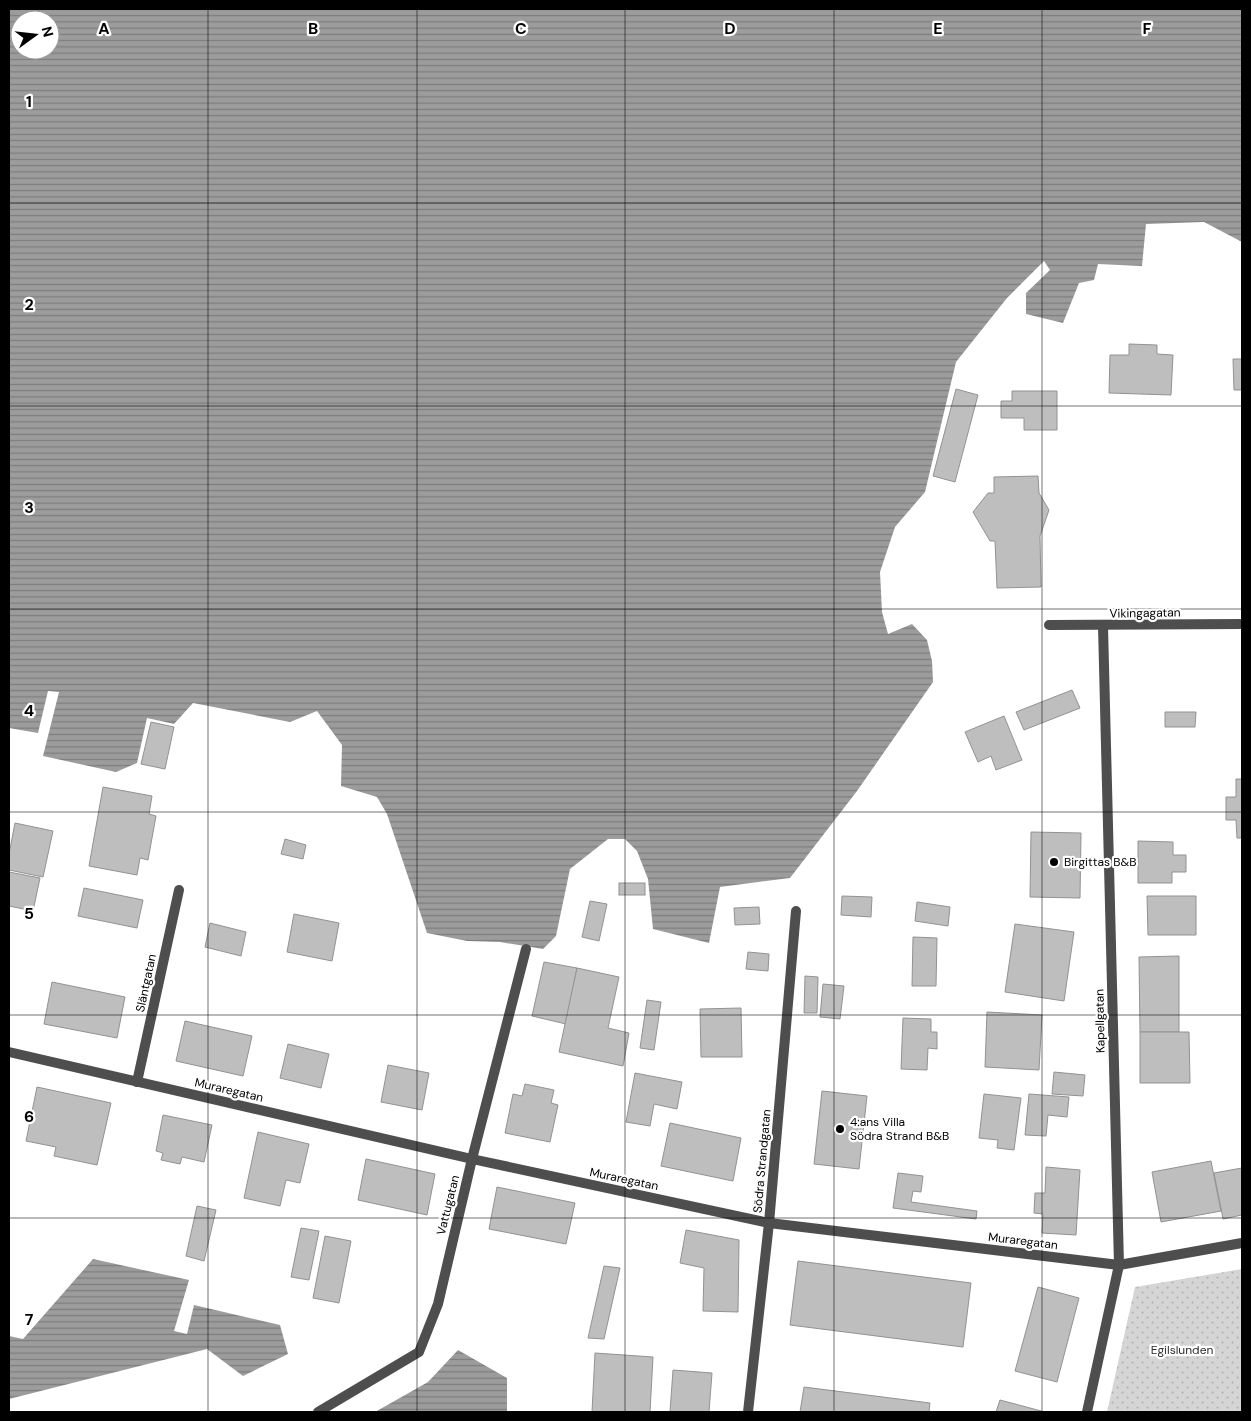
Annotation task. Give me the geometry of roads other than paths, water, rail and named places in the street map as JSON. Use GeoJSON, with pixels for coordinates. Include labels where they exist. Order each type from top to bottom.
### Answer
{"type":"FeatureCollection","features":[{"type":"Feature","properties":{"kind":"street","name":"Vikingagatan"},"geometry":{"type":"LineString","coordinates":[[1049,625],[1242,624]]}},
{"type":"Feature","properties":{"kind":"street","name":"Kapellgatan"},"geometry":{"type":"LineString","coordinates":[[1087,1412],[1119,1265],[1103,626]]}},
{"type":"Feature","properties":{"kind":"street","name":"Släntgatan"},"geometry":{"type":"LineString","coordinates":[[137,1082],[179,890]]}},
{"type":"Feature","properties":{"kind":"street","name":"Södra Strandgatan"},"geometry":{"type":"LineString","coordinates":[[748,1412],[769,1223],[796,911]]}},
{"type":"Feature","properties":{"kind":"street","name":"Vattugatan"},"geometry":{"type":"LineString","coordinates":[[318,1412],[419,1352],[438,1304],[472,1159],[526,949]]}},
{"type":"Feature","properties":{"kind":"street","name":"Muraregatan"},"geometry":{"type":"LineString","coordinates":[[9,1052],[472,1159],[769,1223],[1119,1265],[1242,1243]]}},
{"type":"Feature","properties":{"kind":"place","name":"Birgittas B&B"},"geometry":{"type":"Point","coordinates":[1054,862]}},
{"type":"Feature","properties":{"kind":"place","name":"4:ans Villa Södra Strand B&B"},"geometry":{"type":"Point","coordinates":[840,1129]}},
{"type":"Feature","properties":{"kind":"park label","name":"Egilslunden"},"geometry":{"type":"Point","coordinates":[1182,1350]}}]}
